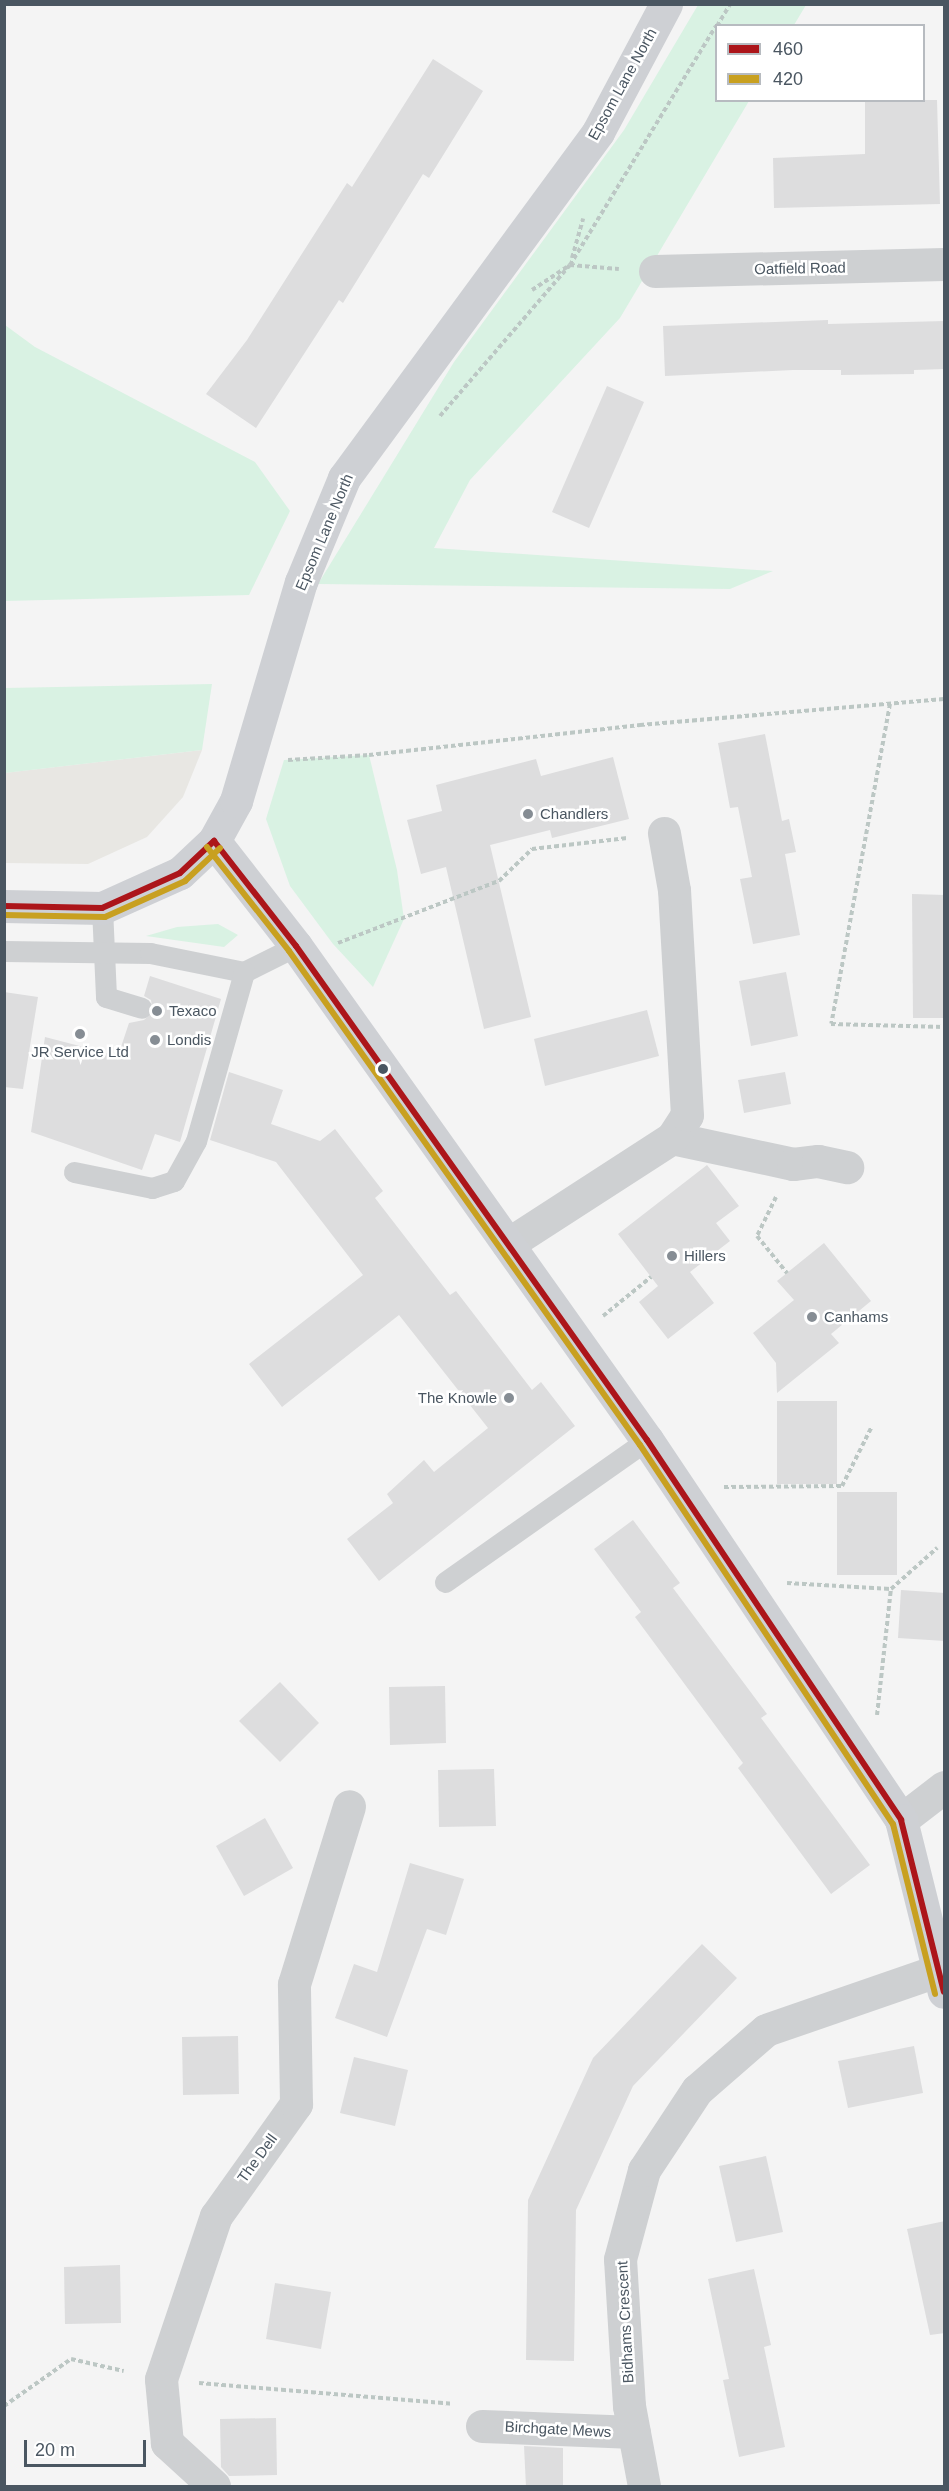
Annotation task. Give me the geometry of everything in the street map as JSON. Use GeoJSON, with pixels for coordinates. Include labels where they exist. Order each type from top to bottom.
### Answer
{"type":"FeatureCollection","features":[{"type":"Feature","properties":{"kind":"street","name":"Epsom Lane North"},"geometry":{"type":"LineString","coordinates":[[4,906],[102,908],[180,873],[214,841],[236,801],[251,757],[301,582],[344,478],[598,132],[666,4]]}},
{"type":"Feature","properties":{"kind":"street","name":"Oatfield Road"},"geometry":{"type":"LineString","coordinates":[[655,271],[945,264]]}},
{"type":"Feature","properties":{"kind":"street"},"geometry":{"type":"LineString","coordinates":[[508,1244],[672,1138],[687,1115],[674,890],[664,833]]}},
{"type":"Feature","properties":{"kind":"street"},"geometry":{"type":"LineString","coordinates":[[214,841],[296,946],[647,1440],[901,1820],[942,1981]]}},
{"type":"Feature","properties":{"kind":"street"},"geometry":{"type":"LineString","coordinates":[[672,1138],[793,1164],[818,1161],[847,1167]]}},
{"type":"Feature","properties":{"kind":"street"},"geometry":{"type":"LineString","coordinates":[[901,1820],[945,1787]]}},
{"type":"Feature","properties":{"kind":"street","name":"The Dell"},"geometry":{"type":"LineString","coordinates":[[214,2487],[167,2443],[161,2379],[216,2216],[296,2104],[294,1984],[349,1806]]}},
{"type":"Feature","properties":{"kind":"street","name":"Bidhams Crescent"},"geometry":{"type":"LineString","coordinates":[[644,2487],[634,2432],[620,2259],[644,2170],[697,2090],[766,2030],[942,1981]]}},
{"type":"Feature","properties":{"kind":"street","name":"Birchgate Mews"},"geometry":{"type":"LineString","coordinates":[[482,2426],[634,2432]]}},
{"type":"Feature","properties":{"kind":"lane"},"geometry":{"type":"LineString","coordinates":[[102,908],[102,951],[106,997],[141,1008]]}},
{"type":"Feature","properties":{"kind":"lane"},"geometry":{"type":"LineString","coordinates":[[4,951],[150,953],[244,972],[296,946]]}},
{"type":"Feature","properties":{"kind":"lane"},"geometry":{"type":"LineString","coordinates":[[74,1172],[152,1188],[174,1181],[196,1141],[220,1025],[244,972]]}},
{"type":"Feature","properties":{"kind":"lane"},"geometry":{"type":"LineString","coordinates":[[445,1582],[647,1440]]}},
{"type":"Feature","properties":{"kind":"path"},"geometry":{"type":"LineString","coordinates":[[718,24],[730,4]]}},
{"type":"Feature","properties":{"kind":"path"},"geometry":{"type":"LineString","coordinates":[[435,421],[570,265],[715,29]]}},
{"type":"Feature","properties":{"kind":"path"},"geometry":{"type":"LineString","coordinates":[[528,292],[570,265],[655,271]]}},
{"type":"Feature","properties":{"kind":"path"},"geometry":{"type":"LineString","coordinates":[[251,757],[284,760],[369,756],[640,725],[945,699]]}},
{"type":"Feature","properties":{"kind":"path"},"geometry":{"type":"LineString","coordinates":[[890,704],[831,1024],[945,1027]]}},
{"type":"Feature","properties":{"kind":"path"},"geometry":{"type":"LineString","coordinates":[[296,946],[333,944],[500,881],[532,849],[664,833]]}},
{"type":"Feature","properties":{"kind":"path"},"geometry":{"type":"LineString","coordinates":[[757,1236],[787,1273]]}},
{"type":"Feature","properties":{"kind":"path"},"geometry":{"type":"LineString","coordinates":[[575,1339],[651,1277]]}},
{"type":"Feature","properties":{"kind":"path"},"geometry":{"type":"LineString","coordinates":[[678,1487],[843,1486],[872,1426]]}},
{"type":"Feature","properties":{"kind":"path"},"geometry":{"type":"LineString","coordinates":[[877,1717],[891,1589],[937,1548]]}},
{"type":"Feature","properties":{"kind":"path"},"geometry":{"type":"LineString","coordinates":[[740,1580],[891,1589]]}},
{"type":"Feature","properties":{"kind":"path"},"geometry":{"type":"LineString","coordinates":[[4,2406],[71,2359],[161,2379],[412,2403],[458,2404]]}},
{"type":"Feature","properties":{"kind":"shaded area"},"geometry":{"type":"Polygon","coordinates":[[[202,750],[183,797],[147,837],[88,864],[5,863],[4,773],[202,750]]]}},
{"type":"Feature","properties":{"kind":"green space"},"geometry":{"type":"Polygon","coordinates":[[[698,5],[806,5],[795,24],[715,24],[715,102],[748,102],[620,318],[470,480],[434,548],[773,571],[730,589],[318,584],[454,362],[624,130],[698,5]]]}},
{"type":"Feature","properties":{"kind":"green space"},"geometry":{"type":"Polygon","coordinates":[[[5,325],[35,347],[255,462],[290,511],[249,595],[5,601],[5,325]]]}},
{"type":"Feature","properties":{"kind":"green space"},"geometry":{"type":"Polygon","coordinates":[[[212,684],[202,750],[5,773],[5,688],[212,684]]]}},
{"type":"Feature","properties":{"kind":"green space"},"geometry":{"type":"Polygon","coordinates":[[[369,755],[397,870],[404,919],[373,987],[333,944],[290,886],[266,819],[284,760],[369,755]]]}},
{"type":"Feature","properties":{"kind":"green space"},"geometry":{"type":"Polygon","coordinates":[[[218,924],[238,935],[224,947],[146,936],[177,927],[218,924]]]}},
{"type":"Feature","properties":{"kind":"building"},"geometry":{"type":"Polygon","coordinates":[[[433,59],[483,91],[429,178],[423,174],[343,303],[339,300],[256,428],[206,394],[247,340],[347,183],[352,187],[433,59]]]}},
{"type":"Feature","properties":{"kind":"building"},"geometry":{"type":"Polygon","coordinates":[[[937,100],[940,204],[774,208],[773,158],[865,154],[865,102],[937,100]]]}},
{"type":"Feature","properties":{"kind":"building"},"geometry":{"type":"Polygon","coordinates":[[[828,320],[828,324],[945,321],[945,369],[914,370],[914,374],[841,375],[841,370],[793,370],[665,376],[663,326],[828,320]]]}},
{"type":"Feature","properties":{"kind":"building"},"geometry":{"type":"Polygon","coordinates":[[[607,386],[644,402],[589,528],[552,512],[607,386]]]}},
{"type":"Feature","properties":{"kind":"building"},"geometry":{"type":"Polygon","coordinates":[[[765,734],[782,821],[789,819],[796,852],[785,854],[800,935],[753,944],[740,879],[752,877],[738,807],[730,808],[718,743],[765,734]]]}},
{"type":"Feature","properties":{"kind":"building","name":"Chandlers"},"geometry":{"type":"Polygon","coordinates":[[[613,757],[629,819],[552,838],[550,830],[490,845],[531,1017],[484,1029],[446,867],[421,874],[407,820],[442,811],[436,785],[536,759],[541,776],[613,757]]]}},
{"type":"Feature","properties":{"kind":"building"},"geometry":{"type":"Polygon","coordinates":[[[912,894],[945,895],[945,1018],[913,1018],[912,894]]]}},
{"type":"Feature","properties":{"kind":"building"},"geometry":{"type":"Polygon","coordinates":[[[786,972],[798,1036],[751,1046],[739,981],[786,972]]]}},
{"type":"Feature","properties":{"kind":"building"},"geometry":{"type":"Polygon","coordinates":[[[150,976],[221,999],[180,1142],[155,1134],[142,1170],[31,1132],[45,1037],[118,1056],[129,1023],[144,1020],[153,1012],[151,1000],[144,996],[150,976]]]}},
{"type":"Feature","properties":{"kind":"building"},"geometry":{"type":"Polygon","coordinates":[[[4,992],[38,997],[23,1089],[4,1087],[4,992]]]}},
{"type":"Feature","properties":{"kind":"building"},"geometry":{"type":"Polygon","coordinates":[[[647,1010],[659,1056],[545,1086],[534,1039],[647,1010]]]}},
{"type":"Feature","properties":{"kind":"building","name":"The Knowle"},"geometry":{"type":"Polygon","coordinates":[[[229,1072],[283,1090],[271,1124],[320,1141],[335,1129],[383,1191],[375,1198],[450,1295],[456,1291],[532,1390],[541,1382],[575,1426],[379,1581],[347,1539],[393,1503],[387,1494],[424,1460],[434,1472],[488,1428],[399,1315],[282,1407],[249,1364],[363,1275],[276,1162],[210,1140],[229,1072]]]}},
{"type":"Feature","properties":{"kind":"building"},"geometry":{"type":"Polygon","coordinates":[[[785,1072],[791,1104],[744,1113],[738,1080],[785,1072]]]}},
{"type":"Feature","properties":{"kind":"building","name":"Hillers"},"geometry":{"type":"Polygon","coordinates":[[[707,1165],[739,1206],[716,1223],[730,1241],[690,1272],[714,1303],[668,1339],[639,1302],[658,1286],[618,1234],[707,1165]]]}},
{"type":"Feature","properties":{"kind":"building","name":"Canhams"},"geometry":{"type":"Polygon","coordinates":[[[824,1243],[871,1301],[831,1334],[839,1343],[777,1393],[776,1363],[753,1333],[794,1300],[777,1281],[824,1243]]]}},
{"type":"Feature","properties":{"kind":"building"},"geometry":{"type":"Polygon","coordinates":[[[777,1401],[837,1401],[837,1484],[777,1484],[777,1401]]]}},
{"type":"Feature","properties":{"kind":"building"},"geometry":{"type":"Polygon","coordinates":[[[837,1492],[897,1492],[897,1575],[837,1575],[837,1492]]]}},
{"type":"Feature","properties":{"kind":"building"},"geometry":{"type":"Polygon","coordinates":[[[633,1520],[680,1583],[673,1588],[767,1714],[761,1718],[870,1865],[831,1894],[738,1768],[743,1763],[635,1617],[641,1612],[594,1549],[633,1520]]]}},
{"type":"Feature","properties":{"kind":"building"},"geometry":{"type":"Polygon","coordinates":[[[901,1590],[945,1593],[945,1641],[898,1638],[901,1590]]]}},
{"type":"Feature","properties":{"kind":"building"},"geometry":{"type":"Polygon","coordinates":[[[280,1682],[319,1723],[280,1762],[239,1721],[280,1682]]]}},
{"type":"Feature","properties":{"kind":"building"},"geometry":{"type":"Polygon","coordinates":[[[445,1686],[446,1743],[390,1745],[389,1687],[445,1686]]]}},
{"type":"Feature","properties":{"kind":"building"},"geometry":{"type":"Polygon","coordinates":[[[494,1769],[496,1826],[439,1827],[438,1770],[494,1769]]]}},
{"type":"Feature","properties":{"kind":"building"},"geometry":{"type":"Polygon","coordinates":[[[265,1818],[293,1868],[244,1896],[216,1846],[265,1818]]]}},
{"type":"Feature","properties":{"kind":"building"},"geometry":{"type":"Polygon","coordinates":[[[410,1863],[464,1879],[446,1935],[427,1929],[387,2037],[335,2018],[354,1964],[377,1972],[410,1863]]]}},
{"type":"Feature","properties":{"kind":"building"},"geometry":{"type":"Polygon","coordinates":[[[702,1944],[737,1978],[633,2086],[576,2210],[574,2361],[526,2360],[528,2200],[593,2058],[702,1944]]]}},
{"type":"Feature","properties":{"kind":"building"},"geometry":{"type":"Polygon","coordinates":[[[238,2036],[239,2094],[183,2095],[182,2037],[238,2036]]]}},
{"type":"Feature","properties":{"kind":"building"},"geometry":{"type":"Polygon","coordinates":[[[914,2046],[923,2093],[848,2108],[838,2061],[914,2046]]]}},
{"type":"Feature","properties":{"kind":"building"},"geometry":{"type":"Polygon","coordinates":[[[354,2057],[408,2070],[395,2126],[340,2113],[354,2057]]]}},
{"type":"Feature","properties":{"kind":"building"},"geometry":{"type":"Polygon","coordinates":[[[766,2156],[783,2232],[736,2242],[719,2166],[766,2156]]]}},
{"type":"Feature","properties":{"kind":"building"},"geometry":{"type":"Polygon","coordinates":[[[945,2221],[945,2333],[930,2335],[907,2229],[945,2221]]]}},
{"type":"Feature","properties":{"kind":"building"},"geometry":{"type":"Polygon","coordinates":[[[120,2265],[121,2323],[65,2324],[64,2267],[120,2265]]]}},
{"type":"Feature","properties":{"kind":"building"},"geometry":{"type":"Polygon","coordinates":[[[754,2269],[771,2345],[764,2347],[785,2447],[739,2457],[723,2380],[729,2379],[708,2279],[754,2269]]]}},
{"type":"Feature","properties":{"kind":"building"},"geometry":{"type":"Polygon","coordinates":[[[275,2283],[331,2292],[321,2349],[266,2339],[275,2283]]]}},
{"type":"Feature","properties":{"kind":"building"},"geometry":{"type":"Polygon","coordinates":[[[276,2418],[277,2475],[229,2476],[221,2467],[220,2419],[276,2418]]]}},
{"type":"Feature","properties":{"kind":"building"},"geometry":{"type":"Polygon","coordinates":[[[524,2446],[563,2448],[563,2487],[526,2487],[524,2446]]]}},
{"type":"Feature","properties":{"kind":"transit line","name":"460"},"geometry":{"type":"LineString","coordinates":[[214,841],[296,946],[647,1440],[901,1820],[944,1992]]}},
{"type":"Feature","properties":{"kind":"transit line","name":"460"},"geometry":{"type":"LineString","coordinates":[[4,906],[102,908],[180,873],[214,841]]}},
{"type":"Feature","properties":{"kind":"transit line","name":"420"},"geometry":{"type":"LineString","coordinates":[[207,847],[289,951],[640,1445],[893,1824],[935,1994]]}},
{"type":"Feature","properties":{"kind":"transit line","name":"420"},"geometry":{"type":"LineString","coordinates":[[4,915],[105,917],[185,881],[220,848]]}},
{"type":"Feature","properties":{"kind":"place","name":"Chandlers"},"geometry":{"type":"Point","coordinates":[528,814]}},
{"type":"Feature","properties":{"kind":"place","name":"Texaco"},"geometry":{"type":"Point","coordinates":[157,1011]}},
{"type":"Feature","properties":{"kind":"place","name":"JR Service Ltd"},"geometry":{"type":"Point","coordinates":[80,1034]}},
{"type":"Feature","properties":{"kind":"place","name":"Londis"},"geometry":{"type":"Point","coordinates":[155,1040]}},
{"type":"Feature","properties":{"kind":"place","name":"Hillers"},"geometry":{"type":"Point","coordinates":[672,1256]}},
{"type":"Feature","properties":{"kind":"place","name":"Canhams"},"geometry":{"type":"Point","coordinates":[812,1317]}},
{"type":"Feature","properties":{"kind":"place","name":"The Knowle"},"geometry":{"type":"Point","coordinates":[509,1398]}}]}
